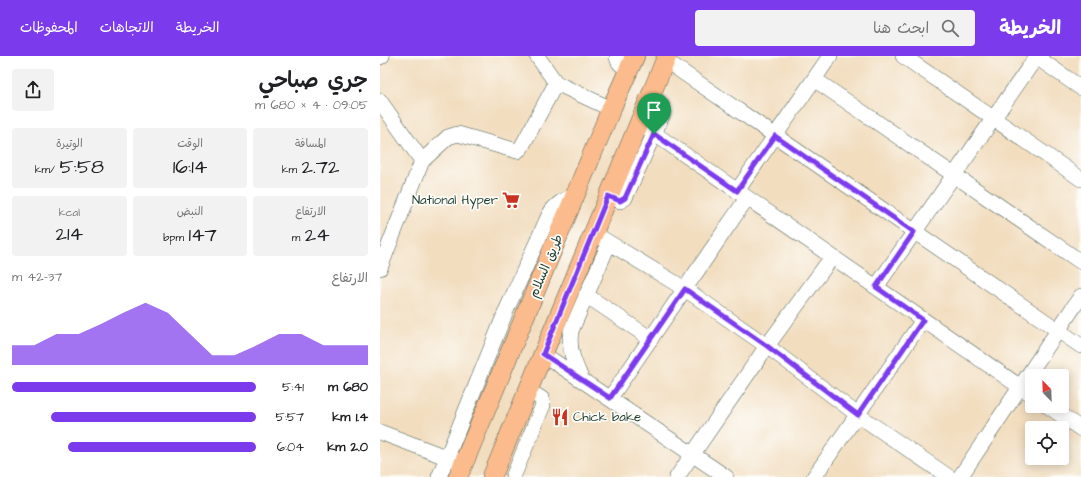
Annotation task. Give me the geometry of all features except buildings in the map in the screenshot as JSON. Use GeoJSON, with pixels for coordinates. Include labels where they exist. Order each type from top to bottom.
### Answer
{"type":"FeatureCollection","features":[{"type":"Feature","properties":{"kind":"main road"},"geometry":{"type":"LineString","coordinates":[[494,476],[543,354],[563,327],[593,233],[666,58]]}},
{"type":"Feature","properties":{"kind":"main road","name":"طريق السلام"},"geometry":{"type":"LineString","coordinates":[[456,466],[503,369],[548,238],[575,195],[611,109],[627,60]]}},
{"type":"Feature","properties":{"kind":"street"},"geometry":{"type":"LineString","coordinates":[[537,56],[556,83],[611,109]]}},
{"type":"Feature","properties":{"kind":"street"},"geometry":{"type":"LineString","coordinates":[[610,398],[685,289],[775,136],[830,56]]}},
{"type":"Feature","properties":{"kind":"street"},"geometry":{"type":"LineString","coordinates":[[903,56],[1081,179]]}},
{"type":"Feature","properties":{"kind":"street"},"geometry":{"type":"LineString","coordinates":[[876,287],[1036,56],[1081,88]]}},
{"type":"Feature","properties":{"kind":"street"},"geometry":{"type":"LineString","coordinates":[[666,58],[775,136],[1081,346]]}},
{"type":"Feature","properties":{"kind":"street"},"geometry":{"type":"LineString","coordinates":[[814,79],[1081,262]]}},
{"type":"Feature","properties":{"kind":"street"},"geometry":{"type":"LineString","coordinates":[[380,268],[422,160],[448,137],[458,134],[517,151],[521,148],[556,83]]}},
{"type":"Feature","properties":{"kind":"street"},"geometry":{"type":"LineString","coordinates":[[608,196],[620,201],[625,198],[654,134],[663,111],[660,103],[650,96]]}},
{"type":"Feature","properties":{"kind":"street"},"geometry":{"type":"LineString","coordinates":[[380,101],[422,160]]}},
{"type":"Feature","properties":{"kind":"street"},"geometry":{"type":"LineString","coordinates":[[639,123],[1025,390]]}},
{"type":"Feature","properties":{"kind":"street"},"geometry":{"type":"LineString","coordinates":[[593,233],[685,289],[767,346],[858,415],[949,477]]}},
{"type":"Feature","properties":{"kind":"street"},"geometry":{"type":"LineString","coordinates":[[439,477],[456,466],[486,360],[548,238]]}},
{"type":"Feature","properties":{"kind":"street"},"geometry":{"type":"LineString","coordinates":[[581,379],[571,354],[563,327],[586,295],[609,243]]}},
{"type":"Feature","properties":{"kind":"street"},"geometry":{"type":"LineString","coordinates":[[677,477],[767,346],[832,257]]}},
{"type":"Feature","properties":{"kind":"street"},"geometry":{"type":"LineString","coordinates":[[586,295],[651,339]]}},
{"type":"Feature","properties":{"kind":"street"},"geometry":{"type":"LineString","coordinates":[[1038,369],[1058,330],[1081,296]]}},
{"type":"Feature","properties":{"kind":"street"},"geometry":{"type":"LineString","coordinates":[[814,477],[923,320]]}},
{"type":"Feature","properties":{"kind":"street"},"geometry":{"type":"LineString","coordinates":[[543,354],[726,477]]}},
{"type":"Feature","properties":{"kind":"street"},"geometry":{"type":"LineString","coordinates":[[486,360],[503,369]]}},
{"type":"Feature","properties":{"kind":"street"},"geometry":{"type":"LineString","coordinates":[[513,477],[543,405],[542,399],[528,390]]}},
{"type":"Feature","properties":{"kind":"street"},"geometry":{"type":"LineString","coordinates":[[960,477],[1025,392]]}},
{"type":"Feature","properties":{"kind":"street"},"geometry":{"type":"LineString","coordinates":[[1058,413],[1081,429]]}},
{"type":"Feature","properties":{"kind":"street"},"geometry":{"type":"LineString","coordinates":[[380,432],[456,466]]}},
{"type":"Feature","properties":{"kind":"place","name":"National Hyper"},"geometry":{"type":"Point","coordinates":[511,200]}},
{"type":"Feature","properties":{"kind":"place","name":"Chick bake"},"geometry":{"type":"Point","coordinates":[560,417]}},
{"type":"Feature","properties":{"kind":"route"},"geometry":{"type":"LineString","coordinates":[[654,134],[737,191],[775,136],[914,232],[876,287],[923,320],[858,415],[767,346],[685,289],[610,398],[543,354],[608,196],[620,201],[625,198],[654,134]]}}]}
